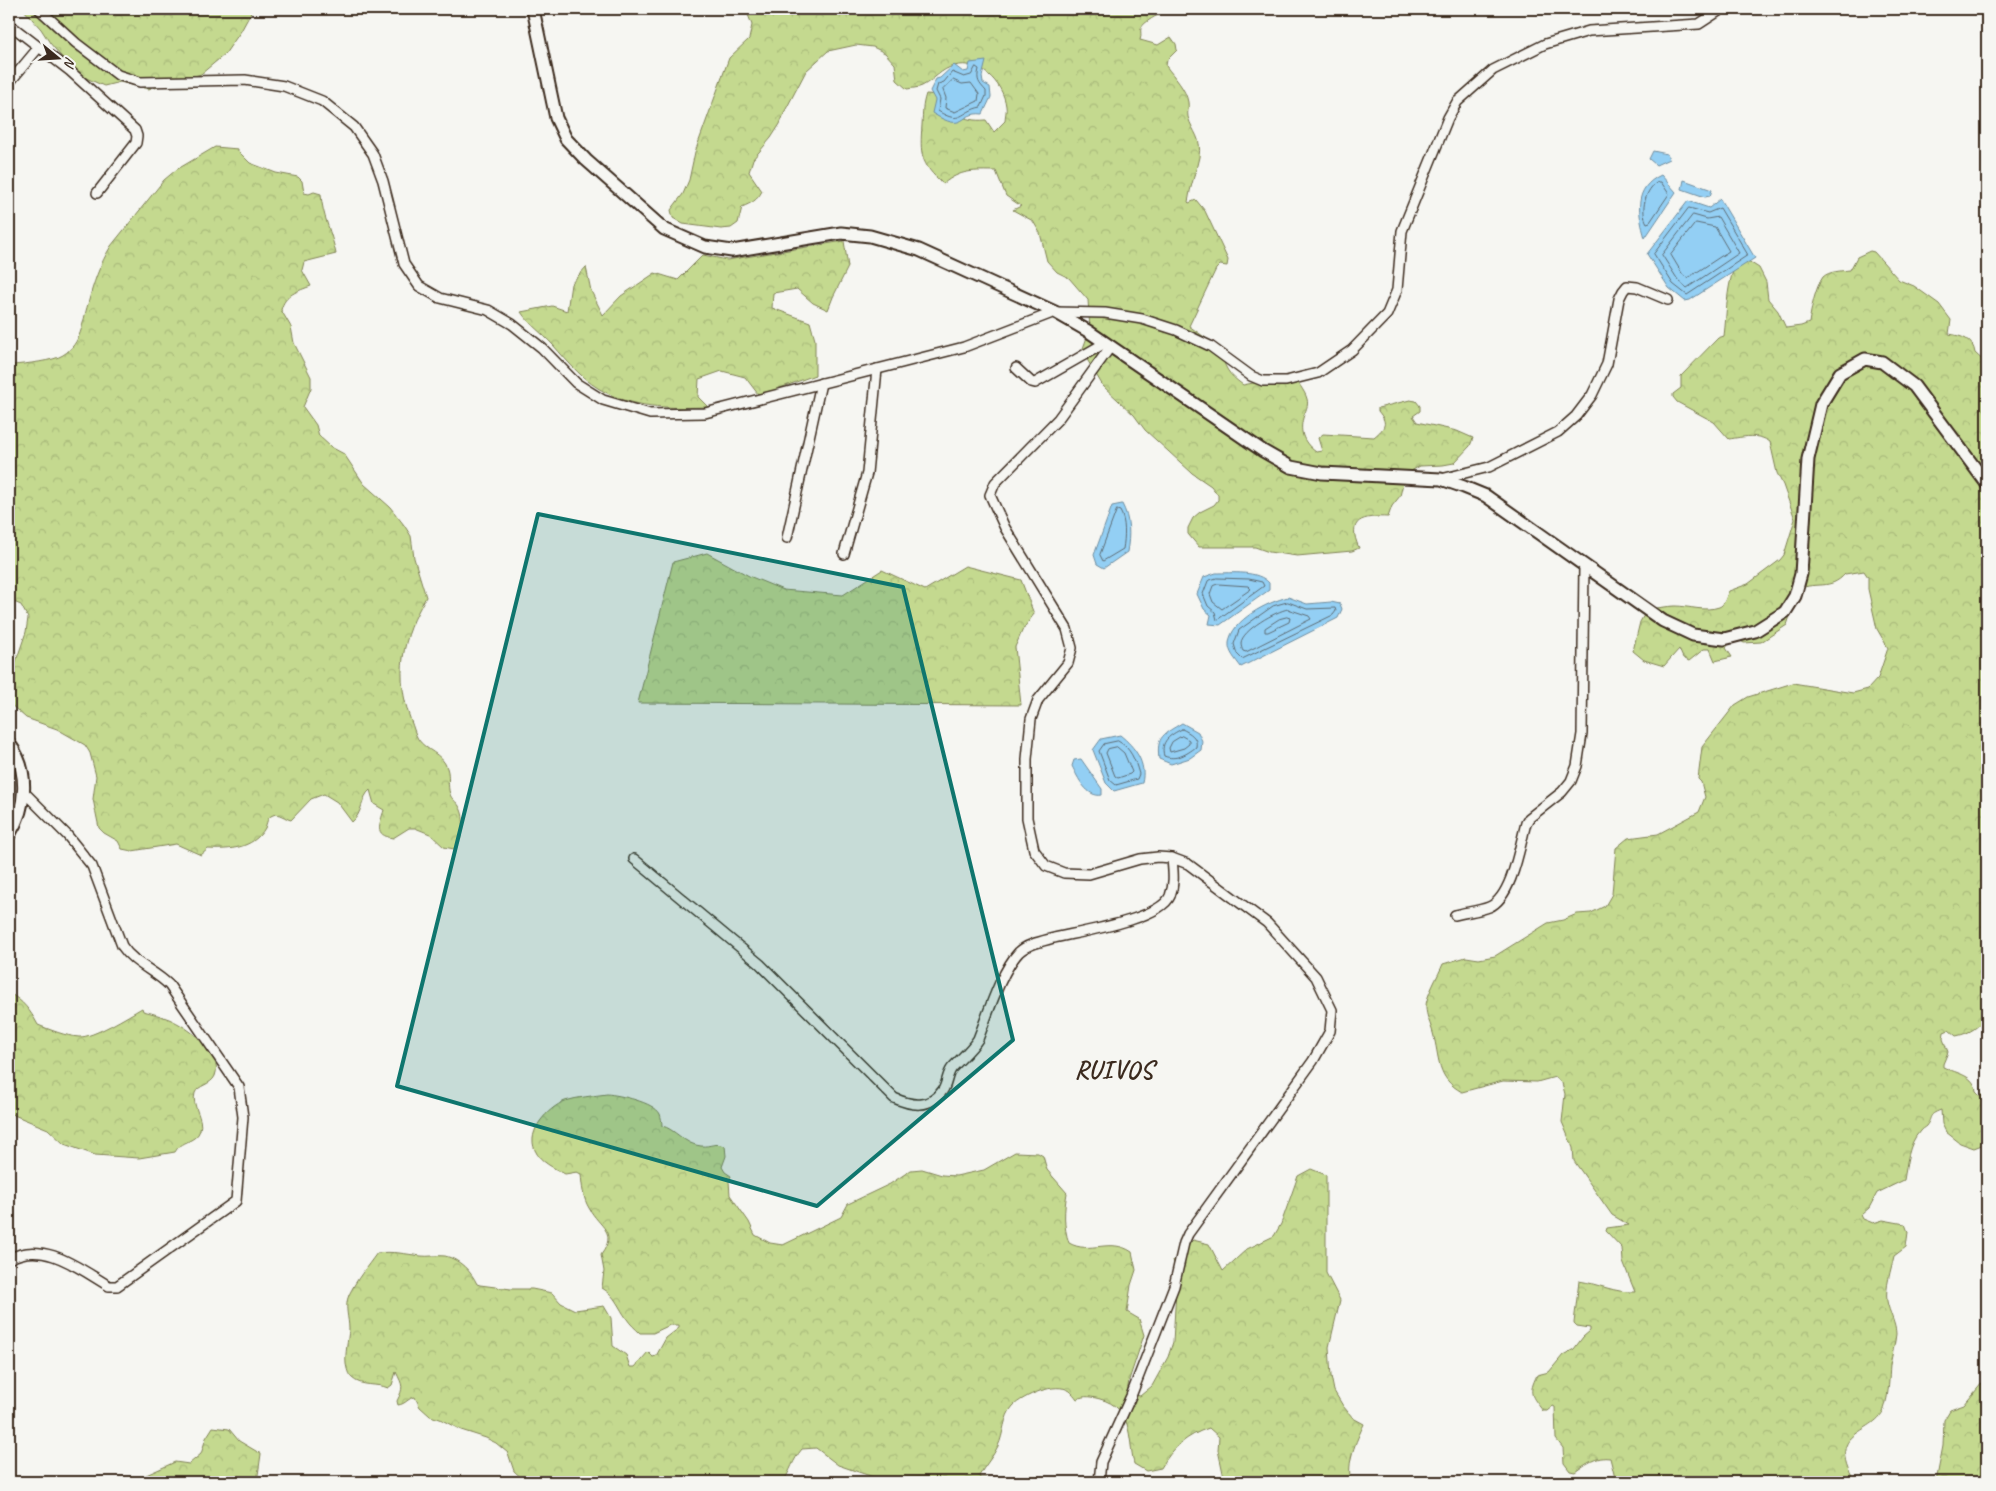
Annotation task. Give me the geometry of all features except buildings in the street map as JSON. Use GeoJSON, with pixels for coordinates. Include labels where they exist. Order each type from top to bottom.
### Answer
{"type":"FeatureCollection","features":[{"type":"Feature","properties":{"kind":"street"},"geometry":{"type":"LineString","coordinates":[[39,9],[76,43],[118,74],[140,82],[245,80],[284,86],[322,101],[354,127],[373,154],[383,181],[404,264],[419,286],[440,298],[488,310],[512,324],[542,348],[576,383],[603,400],[650,414],[705,413],[964,347],[1055,312],[1105,313],[1142,319],[1159,324],[1210,346],[1251,376],[1263,382],[1286,381],[1318,373],[1352,350],[1387,314],[1397,290],[1402,231],[1448,118],[1457,102],[1493,70],[1545,44],[1589,31],[1699,24],[1722,9]]}},
{"type":"Feature","properties":{"kind":"street"},"geometry":{"type":"LineString","coordinates":[[533,9],[556,118],[566,139],[586,160],[664,229],[705,247],[732,251],[841,233],[870,236],[919,250],[1055,312],[1108,344],[1263,451],[1291,467],[1322,473],[1441,480],[1464,486],[1486,496],[1663,621],[1693,635],[1724,639],[1755,631],[1785,612],[1795,596],[1801,574],[1808,459],[1821,404],[1840,373],[1865,358],[1882,362],[1914,386],[1987,484]]}},
{"type":"Feature","properties":{"kind":"street"},"geometry":{"type":"LineString","coordinates":[[9,24],[70,71],[135,130],[137,136],[136,143],[97,193]]}},
{"type":"Feature","properties":{"kind":"street"},"geometry":{"type":"LineString","coordinates":[[9,83],[39,47]]}},
{"type":"Feature","properties":{"kind":"street"},"geometry":{"type":"LineString","coordinates":[[1441,480],[1489,467],[1558,432],[1576,416],[1592,395],[1607,364],[1619,299],[1627,286],[1637,287],[1668,300]]}},
{"type":"Feature","properties":{"kind":"street"},"geometry":{"type":"LineString","coordinates":[[1016,368],[1030,382],[1035,383],[1108,344]]}},
{"type":"Feature","properties":{"kind":"street"},"geometry":{"type":"LineString","coordinates":[[1099,1482],[1101,1462],[1131,1396],[1174,1286],[1186,1239],[1313,1061],[1330,1031],[1332,1010],[1316,977],[1267,923],[1188,864],[1172,858],[1158,857],[1140,859],[1089,874],[1064,873],[1046,866],[1034,850],[1027,818],[1026,760],[1031,719],[1038,700],[1068,663],[1072,648],[1067,629],[1005,528],[990,495],[995,483],[1058,419],[1108,344]]}},
{"type":"Feature","properties":{"kind":"street"},"geometry":{"type":"LineString","coordinates":[[844,554],[867,473],[877,369]]}},
{"type":"Feature","properties":{"kind":"street"},"geometry":{"type":"LineString","coordinates":[[787,538],[820,383]]}},
{"type":"Feature","properties":{"kind":"street"},"geometry":{"type":"LineString","coordinates":[[1455,915],[1489,907],[1500,898],[1509,881],[1526,823],[1529,818],[1562,792],[1571,781],[1577,766],[1582,734],[1584,565]]}},
{"type":"Feature","properties":{"kind":"street"},"geometry":{"type":"LineString","coordinates":[[9,743],[18,755],[24,777],[25,793],[13,829],[9,835]]}},
{"type":"Feature","properties":{"kind":"street"},"geometry":{"type":"LineString","coordinates":[[9,1259],[26,1252],[48,1254],[67,1260],[108,1286],[117,1286],[236,1202],[243,1117],[240,1087],[169,985],[161,977],[129,956],[122,946],[92,866],[67,835],[25,793]]}},
{"type":"Feature","properties":{"kind":"street"},"geometry":{"type":"LineString","coordinates":[[634,859],[760,964],[894,1098],[907,1104],[922,1106],[943,1090],[950,1070],[978,1039],[1008,967],[1020,951],[1038,942],[1141,918],[1159,908],[1169,898],[1174,882],[1172,858]]}},
{"type":"Feature","properties":{"kind":"highlighted area"},"geometry":{"type":"Polygon","coordinates":[[[538,514],[903,587],[1013,1040],[817,1206],[397,1086],[538,514]]]}},
{"type":"Feature","properties":{"kind":"green space"},"geometry":{"type":"Polygon","coordinates":[[[23,9],[253,9],[225,54],[201,74],[155,88],[151,83],[151,88],[149,89],[120,82],[104,86],[75,73],[23,9]]]}},
{"type":"Feature","properties":{"kind":"green space"},"geometry":{"type":"Polygon","coordinates":[[[744,9],[1190,9],[1182,13],[1164,13],[1151,19],[1141,28],[1140,40],[1158,45],[1171,37],[1176,44],[1177,50],[1167,60],[1166,66],[1185,92],[1188,104],[1188,117],[1200,150],[1188,202],[1196,200],[1205,211],[1228,260],[1227,266],[1220,265],[1216,269],[1189,326],[1221,349],[1228,370],[1243,385],[1293,375],[1305,393],[1307,402],[1302,423],[1302,433],[1308,445],[1316,452],[1322,451],[1318,438],[1323,434],[1374,437],[1384,425],[1378,408],[1410,400],[1416,401],[1420,406],[1420,411],[1413,416],[1417,422],[1457,431],[1473,438],[1470,446],[1454,463],[1420,466],[1409,472],[1404,479],[1400,496],[1392,506],[1388,517],[1371,517],[1359,521],[1356,525],[1355,538],[1359,548],[1352,551],[1297,556],[1269,552],[1255,547],[1199,547],[1188,534],[1188,528],[1193,518],[1214,505],[1218,500],[1218,495],[1211,486],[1192,473],[1145,430],[1134,415],[1103,386],[1082,351],[1090,329],[1088,300],[1069,278],[1057,272],[1047,261],[1040,233],[1033,221],[1013,210],[1021,206],[1006,196],[996,171],[962,173],[943,184],[935,177],[923,158],[921,144],[926,94],[941,95],[955,111],[965,118],[986,120],[994,132],[1005,121],[1006,108],[1004,97],[995,81],[981,69],[963,65],[954,66],[922,86],[907,89],[897,80],[895,64],[885,53],[873,47],[856,45],[828,51],[806,71],[780,124],[753,159],[749,172],[762,191],[751,203],[742,207],[738,223],[731,228],[721,229],[683,224],[673,218],[671,210],[683,194],[689,180],[695,152],[729,58],[749,39],[752,25],[744,9]]]}},
{"type":"Feature","properties":{"kind":"green space"},"geometry":{"type":"Polygon","coordinates":[[[215,147],[238,149],[250,163],[276,173],[298,177],[302,181],[304,193],[314,192],[321,194],[323,209],[336,254],[304,262],[302,270],[311,286],[289,297],[281,310],[291,327],[294,343],[311,377],[311,388],[303,407],[316,425],[319,436],[331,447],[344,454],[364,484],[390,507],[411,536],[414,558],[426,597],[411,627],[406,642],[402,672],[403,688],[406,704],[417,737],[421,743],[438,755],[445,763],[448,771],[451,796],[458,805],[463,817],[462,834],[454,849],[444,847],[430,834],[415,828],[409,828],[393,838],[387,837],[380,832],[379,828],[384,810],[374,804],[370,790],[356,818],[352,822],[337,802],[324,794],[311,799],[291,820],[277,814],[271,816],[260,835],[240,847],[208,849],[201,855],[176,844],[132,851],[122,849],[118,841],[99,828],[93,799],[96,776],[90,753],[85,745],[57,729],[26,718],[9,703],[9,682],[26,632],[28,618],[21,605],[9,600],[9,373],[13,365],[53,359],[63,355],[74,345],[78,339],[103,260],[111,246],[164,180],[176,170],[215,147]]]}},
{"type":"Feature","properties":{"kind":"green space"},"geometry":{"type":"Polygon","coordinates":[[[844,241],[848,267],[828,310],[813,303],[797,289],[773,293],[772,308],[810,322],[815,340],[815,375],[772,391],[758,394],[745,377],[722,371],[699,379],[698,397],[708,407],[644,405],[619,398],[599,389],[577,372],[521,312],[552,306],[567,311],[571,284],[586,267],[591,291],[603,315],[621,296],[655,273],[678,280],[703,255],[727,260],[844,241]]]}},
{"type":"Feature","properties":{"kind":"green space"},"geometry":{"type":"Polygon","coordinates":[[[1870,251],[1874,252],[1899,280],[1914,286],[1939,304],[1951,320],[1949,334],[1969,341],[1975,353],[1987,364],[1987,1015],[1978,1026],[1966,1033],[1956,1036],[1949,1030],[1944,1032],[1943,1039],[1948,1052],[1943,1067],[1969,1078],[1980,1096],[1987,1093],[1987,1143],[1974,1148],[1960,1143],[1946,1132],[1942,1124],[1941,1110],[1934,1113],[1913,1142],[1904,1180],[1877,1193],[1869,1208],[1861,1215],[1863,1219],[1873,1223],[1883,1220],[1905,1224],[1908,1232],[1906,1247],[1894,1256],[1888,1284],[1887,1301],[1896,1334],[1885,1406],[1880,1416],[1873,1423],[1848,1442],[1845,1451],[1847,1464],[1855,1482],[1616,1482],[1610,1458],[1596,1459],[1575,1472],[1570,1471],[1564,1463],[1563,1448],[1556,1439],[1555,1407],[1553,1406],[1547,1411],[1543,1411],[1533,1398],[1532,1386],[1537,1375],[1549,1372],[1563,1355],[1574,1349],[1590,1331],[1590,1328],[1577,1326],[1574,1323],[1579,1281],[1621,1291],[1635,1292],[1623,1262],[1622,1248],[1606,1231],[1607,1228],[1629,1225],[1612,1215],[1574,1161],[1573,1148],[1562,1122],[1565,1094],[1562,1083],[1555,1077],[1537,1082],[1503,1081],[1462,1092],[1447,1080],[1440,1067],[1426,1003],[1443,964],[1466,957],[1479,959],[1495,956],[1548,923],[1563,920],[1577,914],[1591,913],[1605,906],[1612,894],[1616,848],[1628,838],[1658,834],[1699,812],[1705,797],[1701,782],[1698,779],[1702,747],[1735,705],[1748,697],[1793,683],[1853,693],[1868,689],[1878,678],[1888,648],[1877,629],[1868,589],[1868,577],[1864,571],[1845,574],[1828,584],[1799,589],[1787,625],[1761,642],[1744,643],[1732,638],[1726,648],[1732,657],[1715,661],[1710,649],[1704,649],[1689,661],[1683,658],[1679,649],[1664,666],[1644,660],[1633,651],[1640,622],[1648,608],[1675,606],[1708,609],[1721,606],[1729,591],[1748,584],[1780,560],[1784,555],[1795,519],[1777,473],[1770,442],[1760,437],[1729,439],[1714,422],[1677,402],[1673,397],[1673,394],[1681,388],[1681,376],[1718,338],[1724,336],[1728,293],[1734,268],[1748,261],[1759,268],[1766,282],[1768,299],[1778,311],[1786,328],[1809,323],[1812,306],[1823,277],[1832,272],[1850,270],[1857,257],[1870,251]]]}},
{"type":"Feature","properties":{"kind":"green space"},"geometry":{"type":"Polygon","coordinates":[[[707,553],[749,576],[783,590],[843,595],[882,570],[925,590],[965,566],[1021,580],[1034,614],[1023,629],[1015,647],[1021,705],[638,703],[673,562],[707,553]]]}},
{"type":"Feature","properties":{"kind":"green space"},"geometry":{"type":"Polygon","coordinates":[[[9,993],[26,1006],[38,1025],[69,1035],[79,1037],[93,1034],[142,1008],[143,1011],[177,1023],[194,1034],[209,1050],[216,1067],[213,1079],[195,1093],[194,1098],[201,1125],[196,1137],[177,1148],[175,1152],[139,1158],[95,1155],[64,1144],[48,1129],[9,1113],[9,993]]]}},
{"type":"Feature","properties":{"kind":"green space"},"geometry":{"type":"Polygon","coordinates":[[[607,1094],[651,1106],[660,1114],[662,1126],[690,1143],[701,1146],[718,1144],[725,1146],[726,1156],[722,1167],[731,1176],[729,1181],[730,1195],[749,1222],[755,1235],[770,1243],[783,1245],[841,1217],[848,1204],[890,1184],[911,1170],[922,1169],[942,1175],[956,1176],[984,1170],[1015,1152],[1038,1153],[1043,1156],[1047,1170],[1067,1193],[1065,1218],[1069,1243],[1085,1247],[1116,1246],[1132,1252],[1136,1270],[1131,1285],[1127,1312],[1139,1319],[1144,1335],[1129,1380],[1127,1393],[1140,1396],[1152,1386],[1168,1357],[1173,1342],[1177,1273],[1173,1260],[1193,1240],[1209,1244],[1223,1271],[1247,1249],[1274,1236],[1281,1224],[1298,1176],[1311,1169],[1326,1175],[1326,1273],[1340,1300],[1329,1347],[1331,1376],[1334,1391],[1343,1406],[1353,1418],[1364,1424],[1351,1460],[1351,1482],[1225,1482],[1218,1450],[1219,1437],[1209,1428],[1187,1438],[1175,1448],[1161,1468],[1146,1471],[1134,1464],[1127,1425],[1124,1416],[1118,1409],[1111,1403],[1097,1398],[1086,1397],[1077,1399],[1070,1391],[1064,1388],[1057,1388],[1032,1394],[1013,1406],[1005,1420],[998,1446],[979,1476],[980,1478],[986,1478],[985,1482],[883,1482],[838,1465],[816,1448],[802,1449],[783,1482],[526,1482],[514,1471],[508,1453],[496,1443],[430,1416],[420,1407],[415,1397],[398,1405],[397,1401],[402,1386],[396,1372],[392,1385],[388,1388],[360,1383],[352,1378],[346,1364],[349,1329],[348,1299],[355,1284],[377,1253],[383,1252],[445,1256],[464,1266],[477,1284],[480,1285],[511,1289],[532,1289],[552,1293],[561,1303],[575,1310],[604,1306],[611,1318],[613,1346],[626,1355],[630,1367],[635,1367],[648,1352],[653,1357],[656,1356],[666,1338],[679,1328],[679,1325],[670,1325],[653,1333],[640,1333],[630,1323],[614,1298],[602,1288],[604,1271],[601,1255],[606,1247],[608,1235],[587,1204],[583,1192],[581,1174],[577,1172],[565,1174],[548,1164],[537,1154],[533,1143],[536,1128],[540,1121],[558,1104],[575,1098],[607,1094]]]}},
{"type":"Feature","properties":{"kind":"green space"},"geometry":{"type":"Polygon","coordinates":[[[1987,1377],[1987,1482],[1936,1482],[1943,1446],[1944,1420],[1950,1410],[1964,1405],[1987,1377]]]}},
{"type":"Feature","properties":{"kind":"green space"},"geometry":{"type":"Polygon","coordinates":[[[213,1427],[229,1429],[239,1441],[261,1454],[257,1482],[142,1482],[144,1476],[175,1462],[189,1464],[201,1454],[206,1438],[213,1427]]]}},
{"type":"Feature","properties":{"kind":"water"},"geometry":{"type":"Polygon","coordinates":[[[986,61],[982,77],[983,83],[990,87],[991,97],[983,114],[975,114],[961,121],[951,122],[932,113],[935,100],[930,91],[936,79],[940,78],[954,65],[963,72],[968,71],[970,63],[986,61]]]}},
{"type":"Feature","properties":{"kind":"water"},"geometry":{"type":"Polygon","coordinates":[[[1653,151],[1667,154],[1669,159],[1656,165],[1649,159],[1653,151]]]}},
{"type":"Feature","properties":{"kind":"water"},"geometry":{"type":"Polygon","coordinates":[[[1661,175],[1676,192],[1645,238],[1640,211],[1642,194],[1652,180],[1661,175]]]}},
{"type":"Feature","properties":{"kind":"water"},"geometry":{"type":"Polygon","coordinates":[[[1684,180],[1712,190],[1710,196],[1705,197],[1682,189],[1684,180]]]}},
{"type":"Feature","properties":{"kind":"water"},"geometry":{"type":"Polygon","coordinates":[[[1720,199],[1755,258],[1690,300],[1685,301],[1669,288],[1647,254],[1688,201],[1709,208],[1720,199]]]}},
{"type":"Feature","properties":{"kind":"water"},"geometry":{"type":"Polygon","coordinates":[[[1122,504],[1127,515],[1129,527],[1127,552],[1104,568],[1097,564],[1094,555],[1112,506],[1122,504]]]}},
{"type":"Feature","properties":{"kind":"water"},"geometry":{"type":"Polygon","coordinates":[[[1216,573],[1252,574],[1269,583],[1269,590],[1220,625],[1209,624],[1211,615],[1204,609],[1197,594],[1204,577],[1216,573]]]}},
{"type":"Feature","properties":{"kind":"water"},"geometry":{"type":"Polygon","coordinates":[[[1288,597],[1307,604],[1331,602],[1340,604],[1342,609],[1338,618],[1241,667],[1229,646],[1231,635],[1236,627],[1252,613],[1288,597]]]}},
{"type":"Feature","properties":{"kind":"water"},"geometry":{"type":"Polygon","coordinates":[[[1182,723],[1198,732],[1202,741],[1201,750],[1190,758],[1171,764],[1159,759],[1160,740],[1166,733],[1182,723]]]}},
{"type":"Feature","properties":{"kind":"water"},"geometry":{"type":"Polygon","coordinates":[[[1120,735],[1135,750],[1141,762],[1143,776],[1142,783],[1114,791],[1106,783],[1093,750],[1101,739],[1120,735]]]}},
{"type":"Feature","properties":{"kind":"water"},"geometry":{"type":"Polygon","coordinates":[[[1081,759],[1102,789],[1102,795],[1097,795],[1087,790],[1077,776],[1072,766],[1074,760],[1081,759]]]}},
{"type":"Feature","properties":{"kind":"district","name":"RUIVOS"},"geometry":{"type":"Point","coordinates":[1114,1069]}}]}
